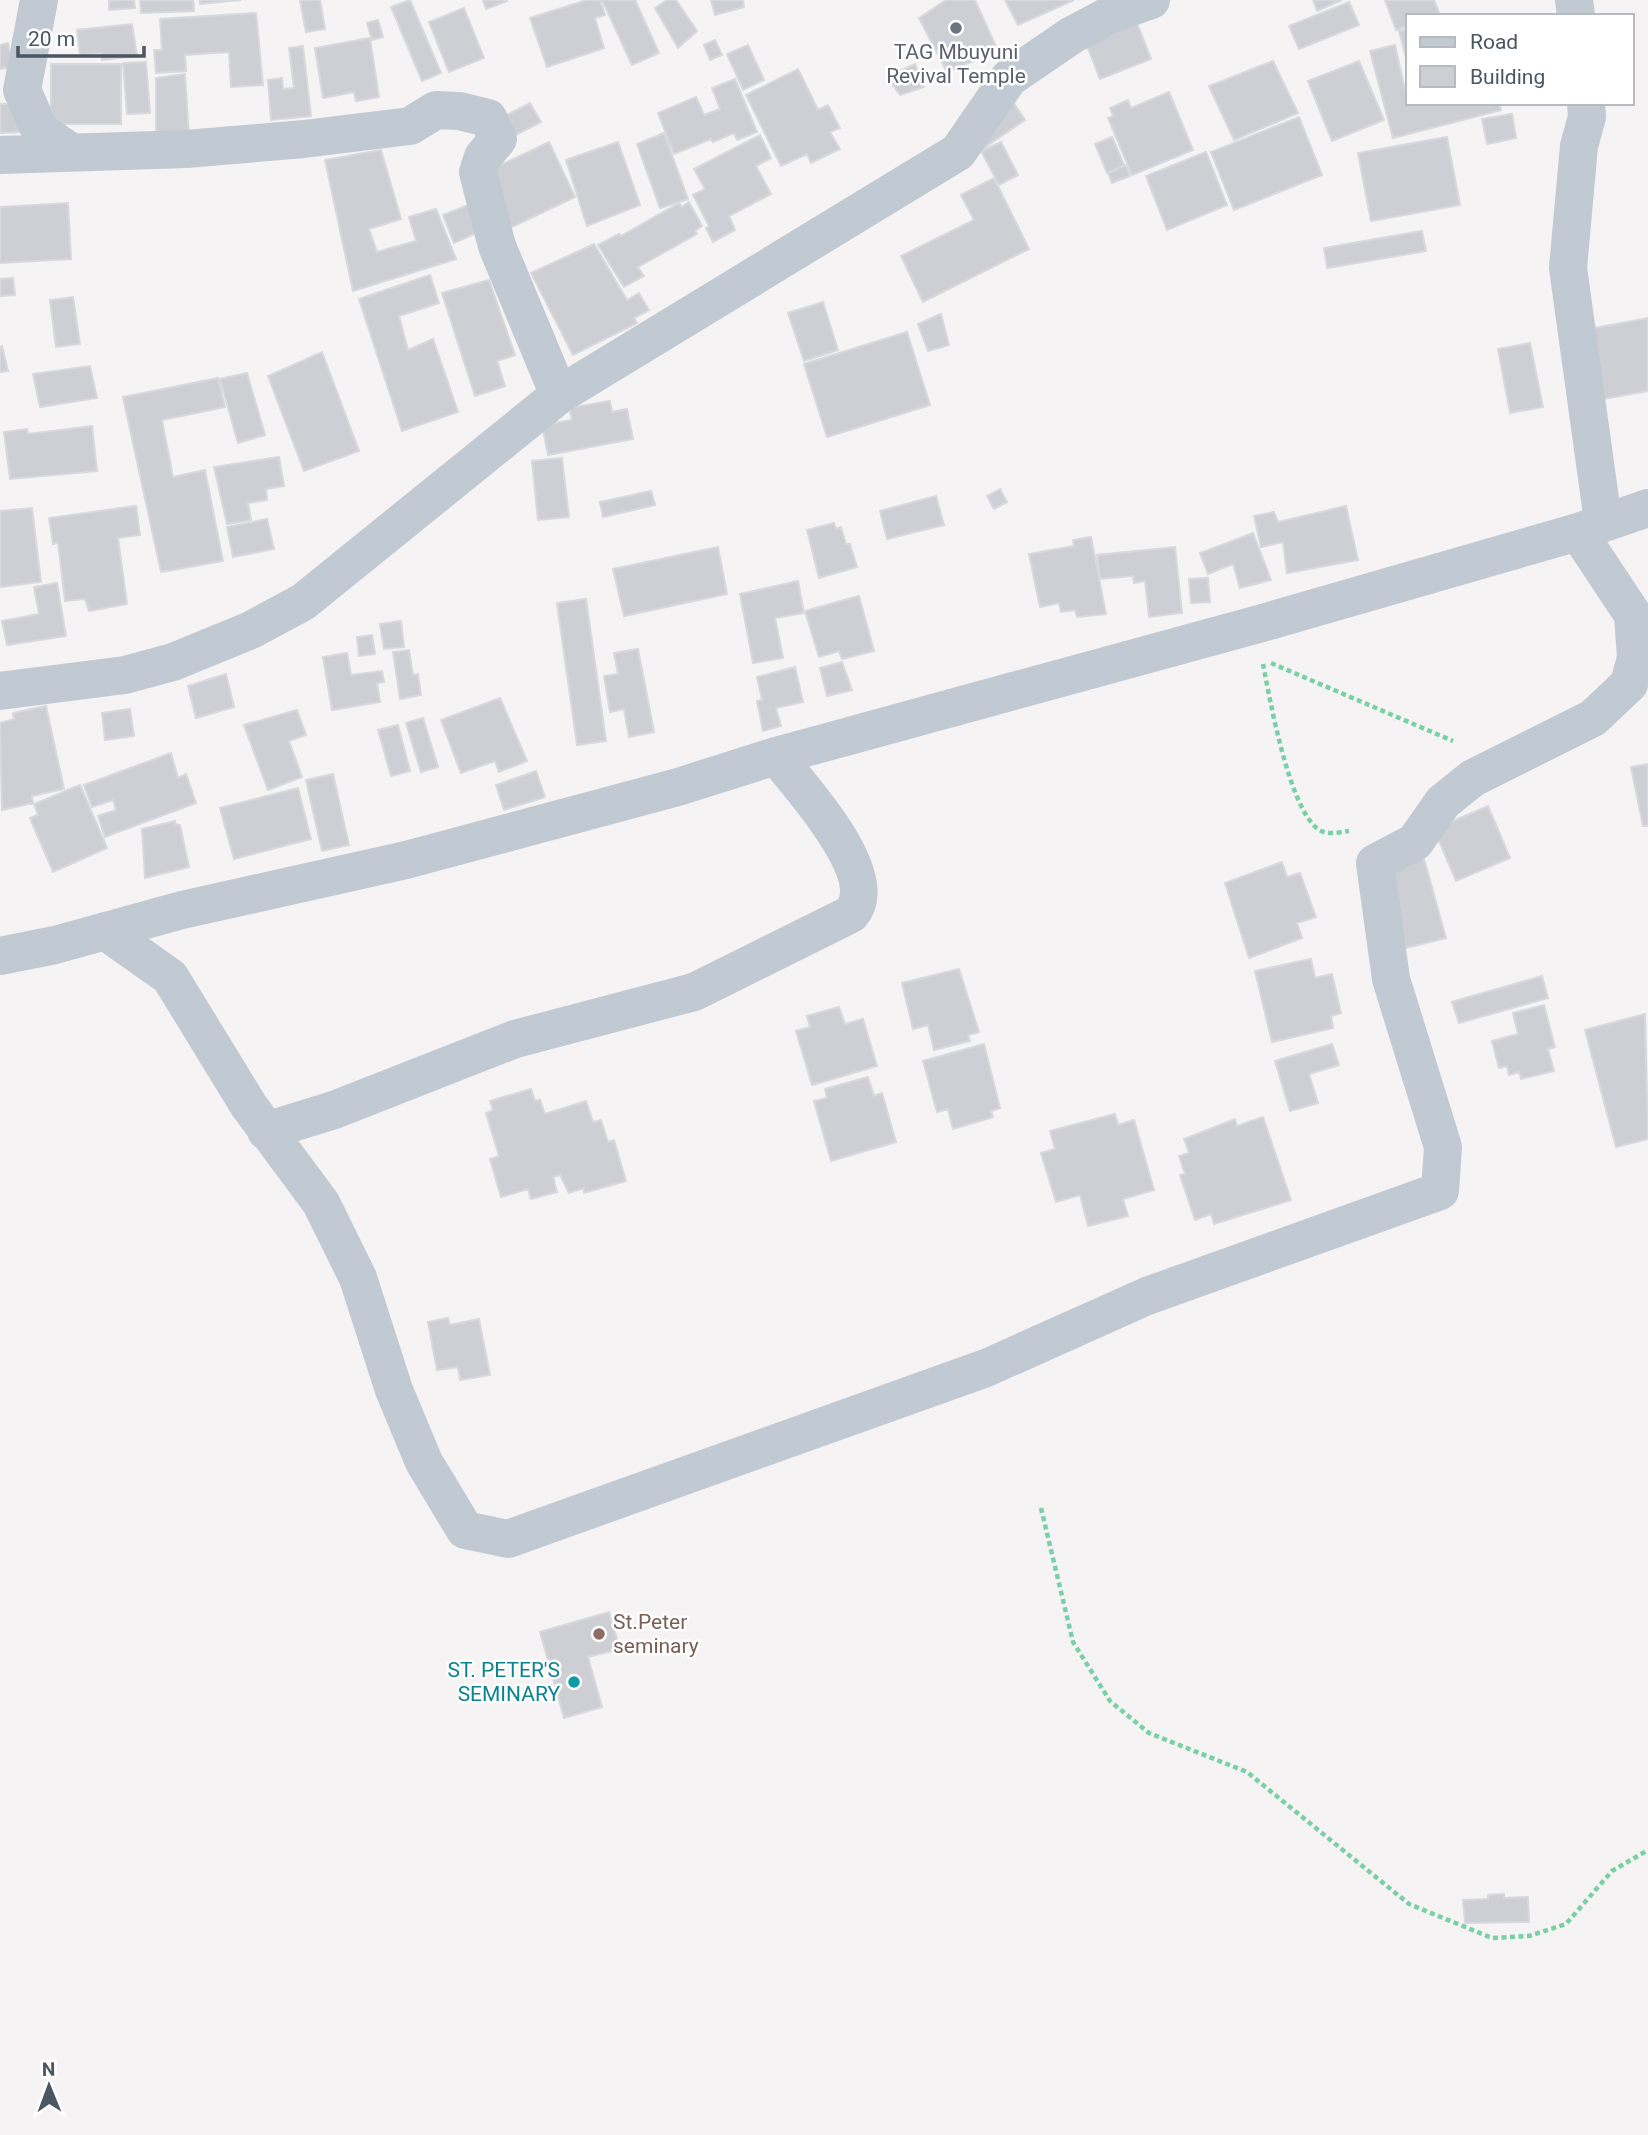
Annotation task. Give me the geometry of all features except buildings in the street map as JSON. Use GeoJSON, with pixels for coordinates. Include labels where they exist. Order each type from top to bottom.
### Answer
{"type":"FeatureCollection","features":[{"type":"Feature","properties":{"kind":"street"},"geometry":{"type":"LineString","coordinates":[[39,0],[22,90],[40,131],[71,152]]}},
{"type":"Feature","properties":{"kind":"street"},"geometry":{"type":"LineString","coordinates":[[0,691],[125,675],[173,662],[251,630],[303,602],[559,395],[958,152],[1009,78],[1072,35],[1114,13],[1151,0]]}},
{"type":"Feature","properties":{"kind":"street"},"geometry":{"type":"LineString","coordinates":[[105,931],[170,977],[219,1062],[266,1131],[308,1182],[358,1278],[394,1390],[424,1462],[465,1530],[508,1539],[986,1368],[1147,1296],[1402,1207],[1440,1191],[1443,1147],[1391,979],[1375,863],[1384,855],[1409,847],[1443,802],[1473,778],[1593,718],[1613,702],[1629,684],[1641,631],[1591,527],[1567,268],[1579,146],[1587,117],[1586,105]]}},
{"type":"Feature","properties":{"kind":"street"},"geometry":{"type":"LineString","coordinates":[[0,155],[186,149],[304,139],[410,126],[436,110],[459,111],[488,118],[498,139],[483,157],[478,172],[494,234],[559,395]]}},
{"type":"Feature","properties":{"kind":"street"},"geometry":{"type":"LineString","coordinates":[[0,956],[195,907],[406,860],[678,788],[776,756],[1266,622],[1648,508]]}},
{"type":"Feature","properties":{"kind":"street"},"geometry":{"type":"LineString","coordinates":[[266,1131],[334,1110],[515,1039],[694,992],[851,914],[858,906],[859,895],[843,841],[776,756]]}},
{"type":"Feature","properties":{"kind":"path"},"geometry":{"type":"LineString","coordinates":[[1361,829],[1330,833],[1320,831],[1303,809],[1280,742],[1262,660],[1502,763]]}},
{"type":"Feature","properties":{"kind":"path"},"geometry":{"type":"LineString","coordinates":[[1041,1508],[1073,1642],[1110,1701],[1149,1733],[1247,1772],[1409,1904],[1492,1938],[1529,1936],[1566,1924],[1612,1871],[1648,1850]]}},
{"type":"Feature","properties":{"kind":"place","name":"TAG Mbuyuni Revival Temple"},"geometry":{"type":"Point","coordinates":[956,28]}},
{"type":"Feature","properties":{"kind":"place","name":"St.Peter seminary"},"geometry":{"type":"Point","coordinates":[599,1634]}},
{"type":"Feature","properties":{"kind":"place","name":"ST. PETER'S SEMINARY"},"geometry":{"type":"Point","coordinates":[574,1682]}}]}
